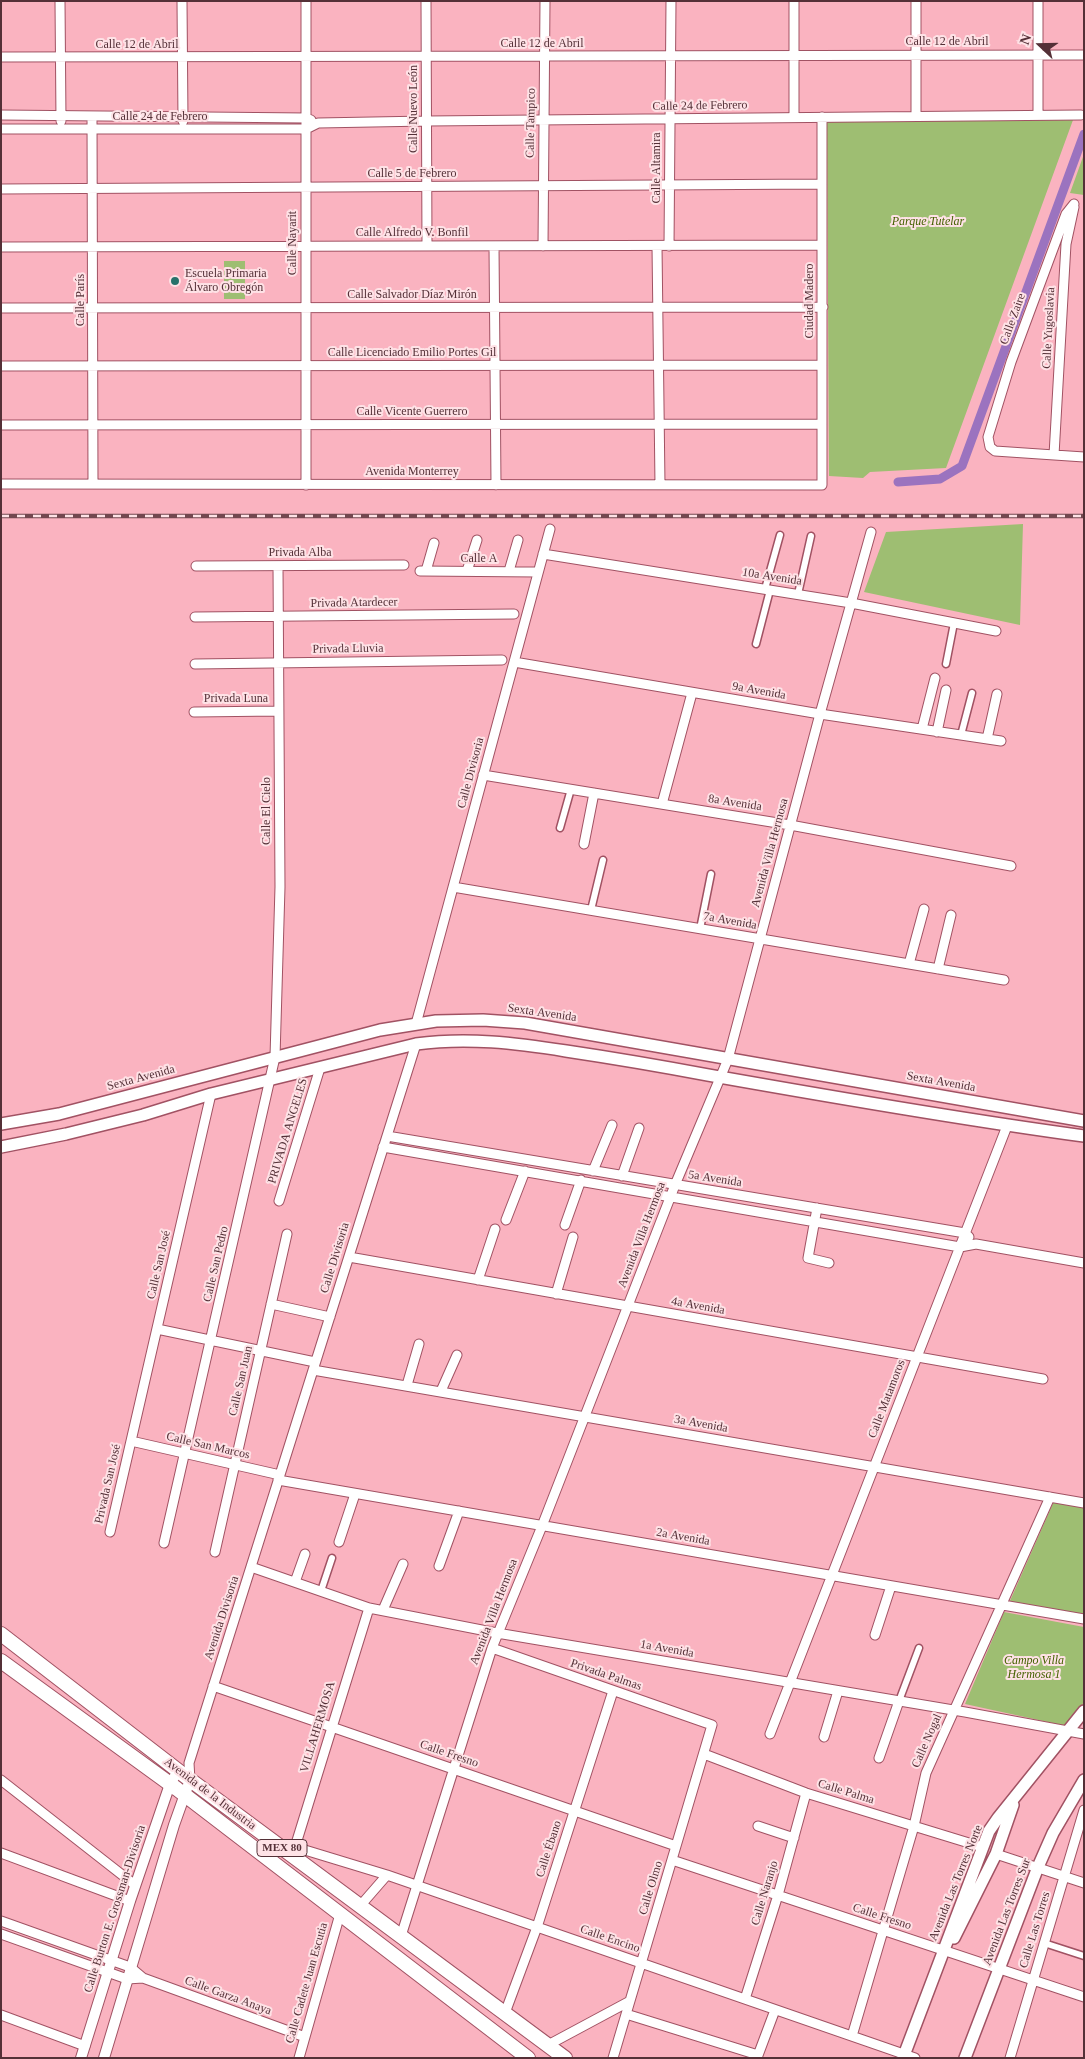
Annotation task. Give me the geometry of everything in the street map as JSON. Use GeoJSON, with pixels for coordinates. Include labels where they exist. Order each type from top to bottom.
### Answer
{"type":"FeatureCollection","features":[{"type":"Feature","properties":{"kind":"main road","name":"Sexta Avenida"},"geometry":{"type":"LineString","coordinates":[[1,1124],[59,1114],[380,1030],[444,1020],[526,1023],[1084,1120]]}},
{"type":"Feature","properties":{"kind":"main road"},"geometry":{"type":"LineString","coordinates":[[1,1148],[66,1134],[211,1094],[416,1044],[438,1041],[476,1040],[521,1044],[616,1058],[1007,1126],[1084,1136]]}},
{"type":"Feature","properties":{"kind":"main road","name":"Avenida de la Industria"},"geometry":{"type":"LineString","coordinates":[[1,1634],[183,1767],[190,1780],[292,1850],[360,1906],[565,2058]]}},
{"type":"Feature","properties":{"kind":"main road","name":"Avenida de la Industria"},"geometry":{"type":"LineString","coordinates":[[1,1660],[170,1784],[524,2057]]}},
{"type":"Feature","properties":{"kind":"main road","name":"Avenida Las Torres Norte"},"geometry":{"type":"LineString","coordinates":[[907,2056],[982,1847],[998,1818],[1084,1711]]}},
{"type":"Feature","properties":{"kind":"main road","name":"Avenida Las Torres Sur"},"geometry":{"type":"LineString","coordinates":[[965,2058],[1038,1867],[1053,1833],[1084,1780]]}},
{"type":"Feature","properties":{"kind":"main road","name":"Avenida Las Torres Norte"},"geometry":{"type":"LineString","coordinates":[[944,1953],[996,1854],[1016,1796]]}},
{"type":"Feature","properties":{"kind":"main road"},"geometry":{"type":"LineString","coordinates":[[372,1939],[386,1941],[401,1936]]}},
{"type":"Feature","properties":{"kind":"street"},"geometry":{"type":"LineString","coordinates":[[60,1],[61,130]]}},
{"type":"Feature","properties":{"kind":"street"},"geometry":{"type":"LineString","coordinates":[[182,1],[182,130]]}},
{"type":"Feature","properties":{"kind":"street","name":"Calle Nayarit"},"geometry":{"type":"LineString","coordinates":[[306,1],[306,484]]}},
{"type":"Feature","properties":{"kind":"street","name":"Calle Nuevo León"},"geometry":{"type":"LineString","coordinates":[[426,1],[427,246]]}},
{"type":"Feature","properties":{"kind":"street","name":"Calle Tampico"},"geometry":{"type":"LineString","coordinates":[[542,246],[545,1]]}},
{"type":"Feature","properties":{"kind":"street","name":"Calle Altamira"},"geometry":{"type":"LineString","coordinates":[[669,246],[671,1]]}},
{"type":"Feature","properties":{"kind":"street"},"geometry":{"type":"LineString","coordinates":[[794,1],[794,117]]}},
{"type":"Feature","properties":{"kind":"street"},"geometry":{"type":"LineString","coordinates":[[916,1],[916,116]]}},
{"type":"Feature","properties":{"kind":"street"},"geometry":{"type":"LineString","coordinates":[[1038,1],[1038,115]]}},
{"type":"Feature","properties":{"kind":"street","name":"Calle 12 de Abril"},"geometry":{"type":"LineString","coordinates":[[1,57],[1084,55]]}},
{"type":"Feature","properties":{"kind":"street","name":"Calle 24 de Febrero"},"geometry":{"type":"LineString","coordinates":[[1,115],[306,118],[318,123],[670,118],[1082,116]]}},
{"type":"Feature","properties":{"kind":"street","name":"Calle París"},"geometry":{"type":"LineString","coordinates":[[92,116],[93,484]]}},
{"type":"Feature","properties":{"kind":"street","name":"Ciudad Madero"},"geometry":{"type":"LineString","coordinates":[[822,117],[822,485]]}},
{"type":"Feature","properties":{"kind":"street","name":"Calle 24 de Febrero"},"geometry":{"type":"LineString","coordinates":[[1,129],[306,129],[318,123]]}},
{"type":"Feature","properties":{"kind":"street","name":"Calle 5 de Febrero"},"geometry":{"type":"LineString","coordinates":[[1,189],[822,184]]}},
{"type":"Feature","properties":{"kind":"street","name":"Calle Zaire"},"geometry":{"type":"LineString","coordinates":[[1054,455],[995,451],[990,447],[988,437],[1011,362],[1066,214],[1079,202]]}},
{"type":"Feature","properties":{"kind":"street","name":"Calle Yugoslavia"},"geometry":{"type":"LineString","coordinates":[[1054,455],[1066,244],[1079,202]]}},
{"type":"Feature","properties":{"kind":"street","name":"Calle Alfredo V. Bonfil"},"geometry":{"type":"LineString","coordinates":[[1,247],[822,245]]}},
{"type":"Feature","properties":{"kind":"street"},"geometry":{"type":"LineString","coordinates":[[494,246],[496,485]]}},
{"type":"Feature","properties":{"kind":"street"},"geometry":{"type":"LineString","coordinates":[[657,246],[660,485]]}},
{"type":"Feature","properties":{"kind":"street","name":"Calle Salvador Díaz Mirón"},"geometry":{"type":"LineString","coordinates":[[1,308],[823,307]]}},
{"type":"Feature","properties":{"kind":"street","name":"Calle Licenciado Emilio Portes Gil"},"geometry":{"type":"LineString","coordinates":[[1,366],[822,366]]}},
{"type":"Feature","properties":{"kind":"street","name":"Calle Vicente Guerrero"},"geometry":{"type":"LineString","coordinates":[[1,425],[822,424]]}},
{"type":"Feature","properties":{"kind":"street"},"geometry":{"type":"LineString","coordinates":[[1054,455],[1084,457]]}},
{"type":"Feature","properties":{"kind":"street","name":"Avenida Monterrey"},"geometry":{"type":"LineString","coordinates":[[1,484],[822,485]]}},
{"type":"Feature","properties":{"kind":"street","name":"Calle Divisoria"},"geometry":{"type":"LineString","coordinates":[[416,1024],[550,529]]}},
{"type":"Feature","properties":{"kind":"street","name":"Avenida Villa Hermosa"},"geometry":{"type":"LineString","coordinates":[[401,1936],[497,1633],[542,1526],[675,1185],[728,1059],[820,714],[871,532]]}},
{"type":"Feature","properties":{"kind":"street"},"geometry":{"type":"LineString","coordinates":[[756,644],[780,536]]}},
{"type":"Feature","properties":{"kind":"street"},"geometry":{"type":"LineString","coordinates":[[798,594],[811,536]]}},
{"type":"Feature","properties":{"kind":"street"},"geometry":{"type":"LineString","coordinates":[[467,571],[477,540]]}},
{"type":"Feature","properties":{"kind":"street"},"geometry":{"type":"LineString","coordinates":[[509,572],[518,540]]}},
{"type":"Feature","properties":{"kind":"street","name":"Calle A"},"geometry":{"type":"LineString","coordinates":[[434,543],[423,571],[538,572]]}},
{"type":"Feature","properties":{"kind":"street","name":"10a Avenida"},"geometry":{"type":"LineString","coordinates":[[543,554],[851,602],[996,631]]}},
{"type":"Feature","properties":{"kind":"street","name":"Privada Alba"},"geometry":{"type":"LineString","coordinates":[[196,566],[404,565]]}},
{"type":"Feature","properties":{"kind":"street","name":"Calle El Cielo"},"geometry":{"type":"LineString","coordinates":[[271,1080],[275,1057],[280,887],[278,566]]}},
{"type":"Feature","properties":{"kind":"street","name":"Privada Atardecer"},"geometry":{"type":"LineString","coordinates":[[195,617],[514,614]]}},
{"type":"Feature","properties":{"kind":"street"},"geometry":{"type":"LineString","coordinates":[[946,664],[954,623]]}},
{"type":"Feature","properties":{"kind":"street","name":"Privada Lluvia"},"geometry":{"type":"LineString","coordinates":[[195,664],[502,660]]}},
{"type":"Feature","properties":{"kind":"street","name":"9a Avenida"},"geometry":{"type":"LineString","coordinates":[[514,662],[820,714],[1001,741]]}},
{"type":"Feature","properties":{"kind":"street"},"geometry":{"type":"LineString","coordinates":[[922,730],[935,678]]}},
{"type":"Feature","properties":{"kind":"street"},"geometry":{"type":"LineString","coordinates":[[937,732],[946,690]]}},
{"type":"Feature","properties":{"kind":"street"},"geometry":{"type":"LineString","coordinates":[[662,804],[692,693]]}},
{"type":"Feature","properties":{"kind":"street"},"geometry":{"type":"LineString","coordinates":[[961,735],[972,693]]}},
{"type":"Feature","properties":{"kind":"street"},"geometry":{"type":"LineString","coordinates":[[987,739],[997,694]]}},
{"type":"Feature","properties":{"kind":"street","name":"Privada Luna"},"geometry":{"type":"LineString","coordinates":[[194,712],[278,712]]}},
{"type":"Feature","properties":{"kind":"street","name":"8a Avenida"},"geometry":{"type":"LineString","coordinates":[[483,775],[790,825],[1011,866]]}},
{"type":"Feature","properties":{"kind":"street"},"geometry":{"type":"LineString","coordinates":[[560,828],[571,789]]}},
{"type":"Feature","properties":{"kind":"street"},"geometry":{"type":"LineString","coordinates":[[584,844],[594,793]]}},
{"type":"Feature","properties":{"kind":"street"},"geometry":{"type":"LineString","coordinates":[[591,910],[603,860]]}},
{"type":"Feature","properties":{"kind":"street"},"geometry":{"type":"LineString","coordinates":[[700,929],[711,874]]}},
{"type":"Feature","properties":{"kind":"street","name":"7a Avenida"},"geometry":{"type":"LineString","coordinates":[[453,887],[1004,980]]}},
{"type":"Feature","properties":{"kind":"street"},"geometry":{"type":"LineString","coordinates":[[909,964],[924,909]]}},
{"type":"Feature","properties":{"kind":"street"},"geometry":{"type":"LineString","coordinates":[[938,969],[951,915]]}},
{"type":"Feature","properties":{"kind":"street","name":"Calle Divisoria"},"geometry":{"type":"LineString","coordinates":[[279,1478],[416,1044]]}},
{"type":"Feature","properties":{"kind":"street","name":"PRIVADA ANGELES"},"geometry":{"type":"LineString","coordinates":[[279,1201],[320,1068]]}},
{"type":"Feature","properties":{"kind":"street","name":"Calle San Pedro"},"geometry":{"type":"LineString","coordinates":[[164,1543],[271,1080]]}},
{"type":"Feature","properties":{"kind":"street","name":"Calle San José"},"geometry":{"type":"LineString","coordinates":[[131,1441],[211,1094]]}},
{"type":"Feature","properties":{"kind":"street"},"geometry":{"type":"LineString","coordinates":[[593,1171],[612,1125]]}},
{"type":"Feature","properties":{"kind":"street","name":"Calle Matamoros"},"geometry":{"type":"LineString","coordinates":[[770,1734],[1007,1126]]}},
{"type":"Feature","properties":{"kind":"street"},"geometry":{"type":"LineString","coordinates":[[622,1176],[639,1128]]}},
{"type":"Feature","properties":{"kind":"street","name":"5a Avenida"},"geometry":{"type":"LineString","coordinates":[[387,1136],[965,1233]]}},
{"type":"Feature","properties":{"kind":"street","name":"5a Avenida"},"geometry":{"type":"LineString","coordinates":[[383,1147],[671,1195],[960,1247],[976,1244],[1084,1263]]}},
{"type":"Feature","properties":{"kind":"street"},"geometry":{"type":"LineString","coordinates":[[485,1164],[488,1153]]}},
{"type":"Feature","properties":{"kind":"street"},"geometry":{"type":"LineString","coordinates":[[506,1220],[529,1171],[536,1162]]}},
{"type":"Feature","properties":{"kind":"street"},"geometry":{"type":"LineString","coordinates":[[565,1225],[580,1180]]}},
{"type":"Feature","properties":{"kind":"street"},"geometry":{"type":"LineString","coordinates":[[817,1208],[808,1258],[828,1263]]}},
{"type":"Feature","properties":{"kind":"street"},"geometry":{"type":"LineString","coordinates":[[478,1280],[495,1229]]}},
{"type":"Feature","properties":{"kind":"street"},"geometry":{"type":"LineString","coordinates":[[965,1233],[976,1244]]}},
{"type":"Feature","properties":{"kind":"street","name":"Calle San Juan"},"geometry":{"type":"LineString","coordinates":[[215,1552],[287,1234]]}},
{"type":"Feature","properties":{"kind":"street"},"geometry":{"type":"LineString","coordinates":[[556,1294],[574,1237]]}},
{"type":"Feature","properties":{"kind":"street","name":"4a Avenida"},"geometry":{"type":"LineString","coordinates":[[349,1257],[1043,1378]]}},
{"type":"Feature","properties":{"kind":"street"},"geometry":{"type":"LineString","coordinates":[[271,1304],[330,1317]]}},
{"type":"Feature","properties":{"kind":"street","name":"3a Avenida"},"geometry":{"type":"LineString","coordinates":[[157,1329],[261,1351],[314,1366],[406,1385],[1084,1503]]}},
{"type":"Feature","properties":{"kind":"street"},"geometry":{"type":"LineString","coordinates":[[406,1385],[419,1344]]}},
{"type":"Feature","properties":{"kind":"street"},"geometry":{"type":"LineString","coordinates":[[441,1391],[457,1355]]}},
{"type":"Feature","properties":{"kind":"street","name":"Calle San Marcos"},"geometry":{"type":"LineString","coordinates":[[131,1441],[234,1465],[279,1478]]}},
{"type":"Feature","properties":{"kind":"street","name":"Privada San José"},"geometry":{"type":"LineString","coordinates":[[110,1532],[131,1441]]}},
{"type":"Feature","properties":{"kind":"street","name":"2a Avenida"},"geometry":{"type":"LineString","coordinates":[[279,1478],[355,1494],[1084,1619]]}},
{"type":"Feature","properties":{"kind":"street","name":"Avenida Divisoria"},"geometry":{"type":"LineString","coordinates":[[183,1767],[214,1686],[279,1478]]}},
{"type":"Feature","properties":{"kind":"street"},"geometry":{"type":"LineString","coordinates":[[339,1542],[355,1494]]}},
{"type":"Feature","properties":{"kind":"street","name":"Calle Nogal"},"geometry":{"type":"LineString","coordinates":[[852,2036],[914,1826],[924,1777],[1050,1498]]}},
{"type":"Feature","properties":{"kind":"street"},"geometry":{"type":"LineString","coordinates":[[439,1566],[459,1512]]}},
{"type":"Feature","properties":{"kind":"street"},"geometry":{"type":"LineString","coordinates":[[295,1582],[305,1554]]}},
{"type":"Feature","properties":{"kind":"street"},"geometry":{"type":"LineString","coordinates":[[321,1591],[332,1558]]}},
{"type":"Feature","properties":{"kind":"street"},"geometry":{"type":"LineString","coordinates":[[383,1610],[403,1564]]}},
{"type":"Feature","properties":{"kind":"street","name":"1a Avenida"},"geometry":{"type":"LineString","coordinates":[[251,1567],[369,1608],[497,1633],[838,1690],[1084,1734]]}},
{"type":"Feature","properties":{"kind":"street"},"geometry":{"type":"LineString","coordinates":[[874,1635],[891,1586]]}},
{"type":"Feature","properties":{"kind":"street","name":"VILLAHERMOSA"},"geometry":{"type":"LineString","coordinates":[[292,1850],[369,1608]]}},
{"type":"Feature","properties":{"kind":"street","name":"Privada Palmas"},"geometry":{"type":"LineString","coordinates":[[492,1648],[712,1725]]}},
{"type":"Feature","properties":{"kind":"street"},"geometry":{"type":"LineString","coordinates":[[879,1758],[919,1648]]}},
{"type":"Feature","properties":{"kind":"street","name":"Calle Fresno"},"geometry":{"type":"LineString","coordinates":[[214,1686],[676,1846]]}},
{"type":"Feature","properties":{"kind":"street"},"geometry":{"type":"LineString","coordinates":[[824,1736],[838,1690]]}},
{"type":"Feature","properties":{"kind":"street","name":"Calle Ébano"},"geometry":{"type":"LineString","coordinates":[[505,2013],[537,1927],[613,1691]]}},
{"type":"Feature","properties":{"kind":"street","name":"Calle Olmo"},"geometry":{"type":"LineString","coordinates":[[613,2058],[712,1725]]}},
{"type":"Feature","properties":{"kind":"street","name":"Calle Palma"},"geometry":{"type":"LineString","coordinates":[[704,1754],[806,1793],[982,1847]]}},
{"type":"Feature","properties":{"kind":"street","name":"Calle Burton E. Grossman-Divisoria"},"geometry":{"type":"LineString","coordinates":[[81,2058],[110,1961],[170,1784],[183,1767]]}},
{"type":"Feature","properties":{"kind":"street"},"geometry":{"type":"LineString","coordinates":[[1,1780],[135,1885]]}},
{"type":"Feature","properties":{"kind":"street"},"geometry":{"type":"LineString","coordinates":[[104,2058],[130,1968],[190,1780]]}},
{"type":"Feature","properties":{"kind":"street"},"geometry":{"type":"LineString","coordinates":[[1,1787],[17,1793]]}},
{"type":"Feature","properties":{"kind":"street","name":"Calle Naranjo"},"geometry":{"type":"LineString","coordinates":[[745,1999],[778,1895],[806,1793]]}},
{"type":"Feature","properties":{"kind":"street","name":"Calle Las Torres"},"geometry":{"type":"LineString","coordinates":[[1010,2058],[1084,1810]]}},
{"type":"Feature","properties":{"kind":"street"},"geometry":{"type":"LineString","coordinates":[[758,1826],[794,1838]]}},
{"type":"Feature","properties":{"kind":"street","name":"Calle Encino"},"geometry":{"type":"LineString","coordinates":[[292,1850],[388,1875],[907,2056]]}},
{"type":"Feature","properties":{"kind":"street"},"geometry":{"type":"LineString","coordinates":[[1,1853],[130,1901]]}},
{"type":"Feature","properties":{"kind":"street"},"geometry":{"type":"LineString","coordinates":[[996,1854],[1084,1882]]}},
{"type":"Feature","properties":{"kind":"street","name":"Calle Fresno"},"geometry":{"type":"LineString","coordinates":[[672,1860],[882,1930],[944,1953],[1000,1969],[1084,1997]]}},
{"type":"Feature","properties":{"kind":"street"},"geometry":{"type":"LineString","coordinates":[[360,1906],[388,1875]]}},
{"type":"Feature","properties":{"kind":"street","name":"Calle Cadete Juan Escutia"},"geometry":{"type":"LineString","coordinates":[[299,2058],[340,1914]]}},
{"type":"Feature","properties":{"kind":"street","name":"Calle Garza Anaya"},"geometry":{"type":"LineString","coordinates":[[1,1921],[130,1968],[143,1978],[305,2037]]}},
{"type":"Feature","properties":{"kind":"street"},"geometry":{"type":"LineString","coordinates":[[1,1934],[127,1979]]}},
{"type":"Feature","properties":{"kind":"street"},"geometry":{"type":"LineString","coordinates":[[1044,1943],[1084,1956]]}},
{"type":"Feature","properties":{"kind":"street","name":"Calle Garza Anaya"},"geometry":{"type":"LineString","coordinates":[[127,1979],[143,1978]]}},
{"type":"Feature","properties":{"kind":"street"},"geometry":{"type":"LineString","coordinates":[[548,2045],[630,2001]]}},
{"type":"Feature","properties":{"kind":"street"},"geometry":{"type":"LineString","coordinates":[[626,2014],[758,2056],[775,2010]]}},
{"type":"Feature","properties":{"kind":"street"},"geometry":{"type":"LineString","coordinates":[[1,2015],[85,2046]]}},
{"type":"Feature","properties":{"kind":"green space","name":"Parque Tutelar"},"geometry":{"type":"Polygon","coordinates":[[[1073,120],[946,468],[870,472],[863,478],[829,476],[827,121],[1073,120]]]}},
{"type":"Feature","properties":{"kind":"green space"},"geometry":{"type":"Polygon","coordinates":[[[1084,154],[1084,195],[1070,193],[1084,154]]]}},
{"type":"Feature","properties":{"kind":"green space"},"geometry":{"type":"Polygon","coordinates":[[[224,261],[245,261],[245,299],[224,299],[224,261]]]}},
{"type":"Feature","properties":{"kind":"green space"},"geometry":{"type":"Polygon","coordinates":[[[1023,524],[1020,625],[864,592],[886,532],[1023,524]]]}},
{"type":"Feature","properties":{"kind":"green space"},"geometry":{"type":"Polygon","coordinates":[[[1054,1501],[1084,1505],[1084,1615],[1009,1603],[1054,1501]]]}},
{"type":"Feature","properties":{"kind":"green space","name":"Campo Villa Hermosa 1"},"geometry":{"type":"Polygon","coordinates":[[[1004,1612],[1084,1627],[1084,1702],[1066,1726],[965,1704],[1004,1612]]]}},
{"type":"Feature","properties":{"kind":"waterway"},"geometry":{"type":"LineString","coordinates":[[898,482],[940,479],[962,466],[1084,134]]}},
{"type":"Feature","properties":{"kind":"railway"},"geometry":{"type":"LineString","coordinates":[[1,516],[1084,516]]}},
{"type":"Feature","properties":{"kind":"place","name":"Escuela Primaria Álvaro Obregón"},"geometry":{"type":"Point","coordinates":[175,281]}}]}
